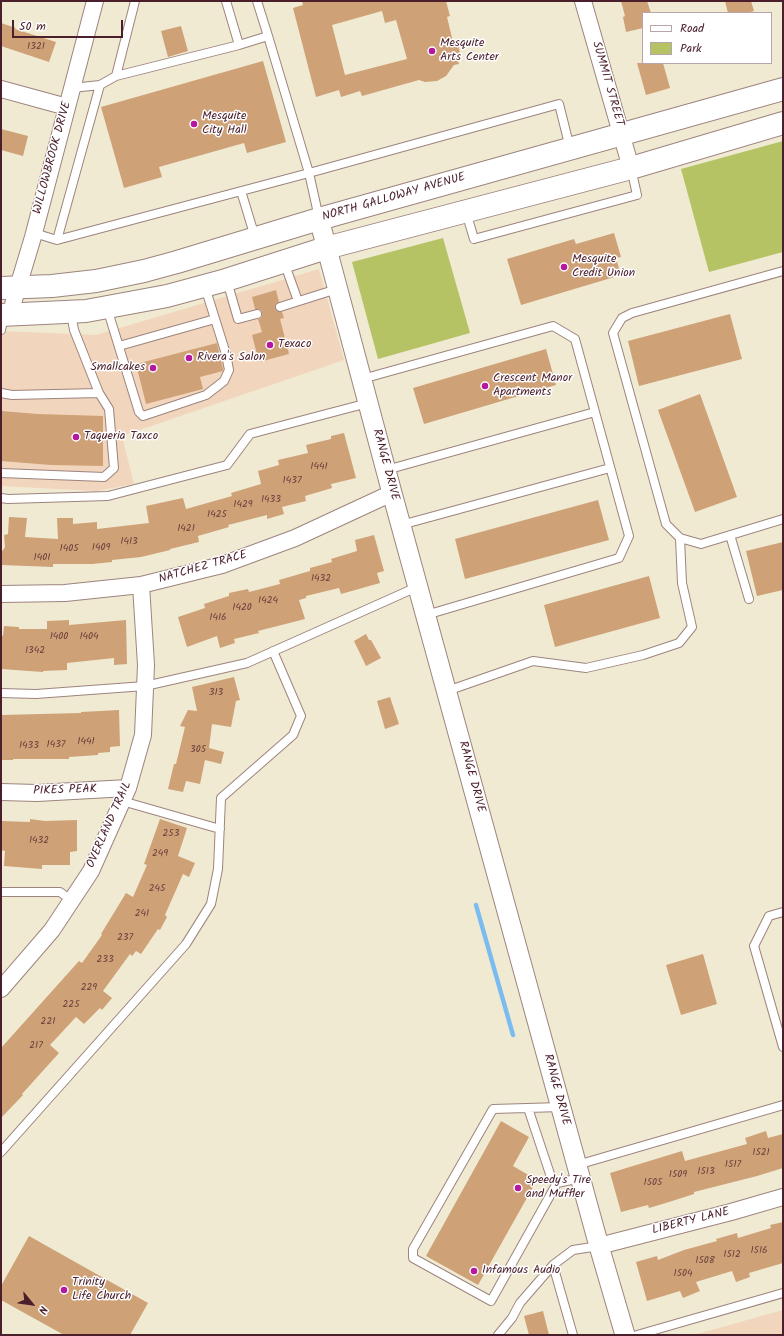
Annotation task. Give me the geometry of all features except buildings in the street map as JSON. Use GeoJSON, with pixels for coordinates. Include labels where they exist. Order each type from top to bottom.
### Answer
{"type":"FeatureCollection","features":[{"type":"Feature","properties":{"kind":"main road","name":"NORTH GALLOWAY AVENUE"},"geometry":{"type":"LineString","coordinates":[[9,288],[52,286],[96,281],[177,262],[319,219],[783,89]]}},
{"type":"Feature","properties":{"kind":"main road"},"geometry":{"type":"LineString","coordinates":[[4,319],[107,308],[167,296],[226,280],[326,248],[631,168],[783,123]]}},
{"type":"Feature","properties":{"kind":"street","name":"WILLOWBROOK DRIVE"},"geometry":{"type":"LineString","coordinates":[[4,319],[9,288],[34,233],[95,1]]}},
{"type":"Feature","properties":{"kind":"street","name":"SUMMIT STREET"},"geometry":{"type":"LineString","coordinates":[[583,1],[631,168]]}},
{"type":"Feature","properties":{"kind":"street"},"geometry":{"type":"LineString","coordinates":[[1,89],[67,107]]}},
{"type":"Feature","properties":{"kind":"street","name":"RANGE DRIVE"},"geometry":{"type":"LineString","coordinates":[[319,219],[392,493],[599,1246],[625,1335]]}},
{"type":"Feature","properties":{"kind":"street","name":"NATCHEZ TRACE"},"geometry":{"type":"LineString","coordinates":[[1,594],[65,593],[141,585],[222,565],[295,538],[392,493]]}},
{"type":"Feature","properties":{"kind":"street","name":"OVERLAND TRAIL"},"geometry":{"type":"LineString","coordinates":[[1,989],[52,930],[72,900],[90,871],[125,795],[143,735],[146,665],[141,585]]}},
{"type":"Feature","properties":{"kind":"street","name":"PIKES PEAK"},"geometry":{"type":"LineString","coordinates":[[1,792],[125,795]]}},
{"type":"Feature","properties":{"kind":"street","name":"LIBERTY LANE"},"geometry":{"type":"LineString","coordinates":[[599,1246],[783,1197]]}},
{"type":"Feature","properties":{"kind":"lane"},"geometry":{"type":"LineString","coordinates":[[116,76],[135,1]]}},
{"type":"Feature","properties":{"kind":"lane"},"geometry":{"type":"LineString","coordinates":[[226,1],[239,45]]}},
{"type":"Feature","properties":{"kind":"lane"},"geometry":{"type":"LineString","coordinates":[[257,1],[309,173],[319,219]]}},
{"type":"Feature","properties":{"kind":"lane"},"geometry":{"type":"LineString","coordinates":[[72,88],[100,85],[116,76],[239,45],[268,36]]}},
{"type":"Feature","properties":{"kind":"lane"},"geometry":{"type":"LineString","coordinates":[[57,240],[100,85]]}},
{"type":"Feature","properties":{"kind":"lane"},"geometry":{"type":"LineString","coordinates":[[34,233],[57,240],[309,173],[559,104],[570,149]]}},
{"type":"Feature","properties":{"kind":"lane"},"geometry":{"type":"LineString","coordinates":[[466,211],[474,238],[637,195],[631,168]]}},
{"type":"Feature","properties":{"kind":"lane"},"geometry":{"type":"LineString","coordinates":[[241,191],[256,238]]}},
{"type":"Feature","properties":{"kind":"lane"},"geometry":{"type":"LineString","coordinates":[[283,261],[298,301]]}},
{"type":"Feature","properties":{"kind":"lane"},"geometry":{"type":"LineString","coordinates":[[783,271],[632,312],[622,318],[612,333],[666,524],[680,538],[701,544],[783,519]]}},
{"type":"Feature","properties":{"kind":"lane"},"geometry":{"type":"LineString","coordinates":[[226,280],[238,319],[257,314]]}},
{"type":"Feature","properties":{"kind":"lane"},"geometry":{"type":"LineString","coordinates":[[107,308],[139,412],[143,416],[206,395],[224,381],[229,370],[226,354],[204,286]]}},
{"type":"Feature","properties":{"kind":"lane"},"geometry":{"type":"LineString","coordinates":[[280,307],[337,289]]}},
{"type":"Feature","properties":{"kind":"lane"},"geometry":{"type":"LineString","coordinates":[[1,473],[104,477],[114,468],[109,409],[99,393],[74,330],[71,312]]}},
{"type":"Feature","properties":{"kind":"lane"},"geometry":{"type":"LineString","coordinates":[[119,346],[215,319]]}},
{"type":"Feature","properties":{"kind":"lane"},"geometry":{"type":"LineString","coordinates":[[362,379],[553,326],[575,339],[629,536],[619,558],[426,615]]}},
{"type":"Feature","properties":{"kind":"lane"},"geometry":{"type":"LineString","coordinates":[[1,393],[12,395],[99,393]]}},
{"type":"Feature","properties":{"kind":"lane"},"geometry":{"type":"LineString","coordinates":[[1,498],[108,496],[227,465],[250,434],[368,403]]}},
{"type":"Feature","properties":{"kind":"lane"},"geometry":{"type":"LineString","coordinates":[[386,470],[595,412]]}},
{"type":"Feature","properties":{"kind":"lane"},"geometry":{"type":"LineString","coordinates":[[401,525],[610,468]]}},
{"type":"Feature","properties":{"kind":"lane"},"geometry":{"type":"LineString","coordinates":[[730,535],[749,599]]}},
{"type":"Feature","properties":{"kind":"lane"},"geometry":{"type":"LineString","coordinates":[[447,691],[533,661],[586,668],[643,655],[679,643],[692,628],[682,583],[680,538]]}},
{"type":"Feature","properties":{"kind":"lane"},"geometry":{"type":"LineString","coordinates":[[1,693],[36,694],[145,686],[247,663],[418,587]]}},
{"type":"Feature","properties":{"kind":"lane"},"geometry":{"type":"LineString","coordinates":[[1,1152],[186,944],[211,904],[218,870],[221,798],[293,735],[301,716],[273,651]]}},
{"type":"Feature","properties":{"kind":"lane"},"geometry":{"type":"LineString","coordinates":[[125,795],[220,830]]}},
{"type":"Feature","properties":{"kind":"lane"},"geometry":{"type":"LineString","coordinates":[[1,892],[60,892],[72,900]]}},
{"type":"Feature","properties":{"kind":"lane"},"geometry":{"type":"LineString","coordinates":[[783,912],[769,916],[754,946],[783,1048]]}},
{"type":"Feature","properties":{"kind":"lane"},"geometry":{"type":"LineString","coordinates":[[561,1107],[492,1109],[413,1249],[413,1258],[491,1301],[557,1183],[579,1172],[783,1105]]}},
{"type":"Feature","properties":{"kind":"lane"},"geometry":{"type":"LineString","coordinates":[[528,1108],[551,1177],[557,1183]]}},
{"type":"Feature","properties":{"kind":"lane"},"geometry":{"type":"LineString","coordinates":[[498,1335],[520,1303],[553,1265],[573,1250],[599,1246]]}},
{"type":"Feature","properties":{"kind":"lane"},"geometry":{"type":"LineString","coordinates":[[553,1265],[573,1335]]}},
{"type":"Feature","properties":{"kind":"lane"},"geometry":{"type":"LineString","coordinates":[[637,1335],[783,1293]]}},
{"type":"Feature","properties":{"kind":"shaded area"},"geometry":{"type":"Polygon","coordinates":[[[319,269],[344,360],[122,436],[134,484],[97,491],[1,486],[1,331],[96,335],[319,269]]]}},
{"type":"Feature","properties":{"kind":"shaded area"},"geometry":{"type":"Polygon","coordinates":[[[783,1310],[783,1335],[694,1335],[783,1310]]]}},
{"type":"Feature","properties":{"kind":"green space"},"geometry":{"type":"Polygon","coordinates":[[[783,141],[783,252],[709,272],[681,169],[783,141]]]}},
{"type":"Feature","properties":{"kind":"green space"},"geometry":{"type":"Polygon","coordinates":[[[443,238],[470,333],[378,359],[352,262],[443,238]]]}},
{"type":"Feature","properties":{"kind":"waterway"},"geometry":{"type":"LineString","coordinates":[[476,905],[513,1035]]}},
{"type":"Feature","properties":{"kind":"place","name":"Mesquite Arts Center"},"geometry":{"type":"Point","coordinates":[432,51]}},
{"type":"Feature","properties":{"kind":"place","name":"Mesquite City Hall"},"geometry":{"type":"Point","coordinates":[194,124]}},
{"type":"Feature","properties":{"kind":"place","name":"Mesquite Credit Union"},"geometry":{"type":"Point","coordinates":[564,267]}},
{"type":"Feature","properties":{"kind":"place","name":"Texaco"},"geometry":{"type":"Point","coordinates":[270,345]}},
{"type":"Feature","properties":{"kind":"place","name":"Rivera's Salon"},"geometry":{"type":"Point","coordinates":[189,358]}},
{"type":"Feature","properties":{"kind":"place","name":"Smallcakes"},"geometry":{"type":"Point","coordinates":[153,368]}},
{"type":"Feature","properties":{"kind":"place","name":"Crescent Manor Apartments"},"geometry":{"type":"Point","coordinates":[485,386]}},
{"type":"Feature","properties":{"kind":"place","name":"Taqueria Taxco"},"geometry":{"type":"Point","coordinates":[76,437]}},
{"type":"Feature","properties":{"kind":"place","name":"Speedy's Tire and Muffler"},"geometry":{"type":"Point","coordinates":[518,1188]}},
{"type":"Feature","properties":{"kind":"place","name":"Infamous Audio"},"geometry":{"type":"Point","coordinates":[474,1271]}},
{"type":"Feature","properties":{"kind":"place","name":"Trinity Life Church"},"geometry":{"type":"Point","coordinates":[64,1290]}}]}
